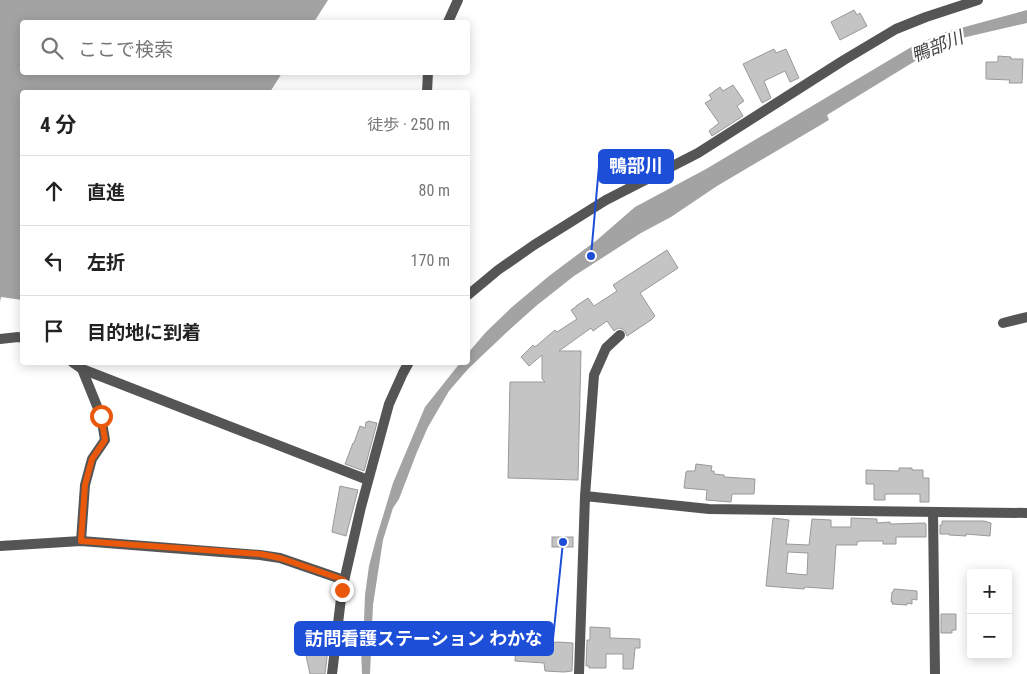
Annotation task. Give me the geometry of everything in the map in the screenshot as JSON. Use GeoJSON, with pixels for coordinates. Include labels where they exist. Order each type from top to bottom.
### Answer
{"type":"FeatureCollection","features":[{"type":"Feature","properties":{"kind":"street"},"geometry":{"type":"LineString","coordinates":[[449,20],[458,0]]}},
{"type":"Feature","properties":{"kind":"street"},"geometry":{"type":"LineString","coordinates":[[470,293],[498,270],[606,200],[698,152],[896,29],[978,0]]}},
{"type":"Feature","properties":{"kind":"street"},"geometry":{"type":"LineString","coordinates":[[427,90],[428,75]]}},
{"type":"Feature","properties":{"kind":"street"},"geometry":{"type":"LineString","coordinates":[[1003,323],[1027,317]]}},
{"type":"Feature","properties":{"kind":"street"},"geometry":{"type":"LineString","coordinates":[[579,674],[585,496],[594,375],[606,348],[620,335]]}},
{"type":"Feature","properties":{"kind":"street"},"geometry":{"type":"LineString","coordinates":[[0,339],[20,338]]}},
{"type":"Feature","properties":{"kind":"street"},"geometry":{"type":"LineString","coordinates":[[76,365],[82,369],[368,480]]}},
{"type":"Feature","properties":{"kind":"street"},"geometry":{"type":"LineString","coordinates":[[332,674],[342,590],[368,480],[389,404],[407,365]]}},
{"type":"Feature","properties":{"kind":"street"},"geometry":{"type":"LineString","coordinates":[[81,541],[85,485],[92,459],[105,440],[101,416],[82,369]]}},
{"type":"Feature","properties":{"kind":"street"},"geometry":{"type":"LineString","coordinates":[[585,496],[709,509],[1027,513]]}},
{"type":"Feature","properties":{"kind":"street"},"geometry":{"type":"LineString","coordinates":[[934,512],[935,674]]}},
{"type":"Feature","properties":{"kind":"street"},"geometry":{"type":"LineString","coordinates":[[0,546],[81,541],[260,554],[280,558],[344,580]]}},
{"type":"Feature","properties":{"kind":"water"},"geometry":{"type":"Polygon","coordinates":[[[0,0],[328,0],[315,20],[20,20],[20,75],[281,75],[271,90],[20,90],[20,300],[1,297],[0,302],[0,0]]]}},
{"type":"Feature","properties":{"kind":"water"},"geometry":{"type":"Polygon","coordinates":[[[1027,10],[1027,23],[962,38],[925,55],[827,115],[829,120],[717,186],[671,217],[641,233],[574,276],[536,306],[468,369],[449,391],[428,427],[399,499],[393,508],[383,540],[373,605],[370,674],[362,674],[361,648],[369,566],[393,483],[425,407],[458,365],[470,365],[470,351],[486,332],[512,307],[597,240],[635,207],[706,169],[913,46],[946,32],[1027,10]]]}},
{"type":"Feature","properties":{"kind":"building"},"geometry":{"type":"Polygon","coordinates":[[[854,10],[857,15],[860,13],[867,26],[840,40],[831,22],[854,10]]]}},
{"type":"Feature","properties":{"kind":"building"},"geometry":{"type":"Polygon","coordinates":[[[774,49],[776,53],[786,49],[799,78],[790,82],[785,71],[764,81],[771,98],[762,103],[743,64],[774,49]]]}},
{"type":"Feature","properties":{"kind":"building"},"geometry":{"type":"Polygon","coordinates":[[[998,56],[1023,59],[1022,83],[1009,83],[1010,80],[986,79],[986,62],[998,62],[998,56]]]}},
{"type":"Feature","properties":{"kind":"building"},"geometry":{"type":"Polygon","coordinates":[[[733,85],[744,101],[737,106],[743,116],[712,136],[709,131],[719,123],[705,103],[712,99],[709,95],[720,87],[723,91],[733,85]]]}},
{"type":"Feature","properties":{"kind":"building"},"geometry":{"type":"Polygon","coordinates":[[[667,250],[678,268],[640,293],[655,316],[651,320],[627,336],[622,329],[618,328],[614,331],[607,321],[593,331],[591,328],[559,351],[581,351],[578,480],[508,478],[510,382],[545,382],[542,379],[542,355],[529,366],[521,357],[533,345],[535,347],[555,330],[557,332],[577,319],[571,310],[576,306],[588,298],[594,306],[617,291],[613,285],[667,250]]]}},
{"type":"Feature","properties":{"kind":"building"},"geometry":{"type":"Polygon","coordinates":[[[368,421],[377,423],[364,471],[345,464],[360,426],[365,428],[368,421]]]}},
{"type":"Feature","properties":{"kind":"building"},"geometry":{"type":"Polygon","coordinates":[[[696,464],[712,466],[711,471],[714,471],[714,474],[724,475],[724,477],[755,479],[754,494],[732,494],[731,502],[706,500],[707,490],[684,488],[686,472],[695,471],[696,464]]]}},
{"type":"Feature","properties":{"kind":"building"},"geometry":{"type":"Polygon","coordinates":[[[899,468],[923,470],[923,478],[929,478],[929,502],[920,502],[920,494],[885,494],[885,500],[874,500],[874,484],[866,484],[866,470],[899,471],[899,468]]]}},
{"type":"Feature","properties":{"kind":"building"},"geometry":{"type":"Polygon","coordinates":[[[340,486],[358,490],[346,536],[332,532],[340,486]]]}},
{"type":"Feature","properties":{"kind":"building"},"geometry":{"type":"Polygon","coordinates":[[[773,518],[789,520],[786,544],[809,545],[812,519],[831,520],[831,527],[851,527],[851,518],[877,519],[877,523],[926,524],[926,537],[896,537],[896,544],[883,544],[883,541],[860,541],[857,542],[857,545],[836,545],[833,589],[766,586],[773,518]],[[788,552],[786,573],[807,575],[808,553],[788,552]]]}},
{"type":"Feature","properties":{"kind":"building"},"geometry":{"type":"Polygon","coordinates":[[[942,521],[984,521],[991,523],[990,536],[940,534],[942,521]]]}},
{"type":"Feature","properties":{"kind":"building"},"geometry":{"type":"Polygon","coordinates":[[[552,537],[573,537],[573,547],[552,547],[552,537]]]}},
{"type":"Feature","properties":{"kind":"building"},"geometry":{"type":"Polygon","coordinates":[[[894,589],[917,591],[917,600],[912,599],[912,604],[907,603],[907,605],[892,604],[892,592],[894,589]]]}},
{"type":"Feature","properties":{"kind":"building"},"geometry":{"type":"Polygon","coordinates":[[[941,614],[956,614],[956,630],[952,630],[952,633],[941,633],[941,614]]]}},
{"type":"Feature","properties":{"kind":"building"},"geometry":{"type":"Polygon","coordinates":[[[319,623],[331,624],[325,674],[310,674],[305,651],[305,640],[316,641],[319,623]]]}},
{"type":"Feature","properties":{"kind":"building"},"geometry":{"type":"Polygon","coordinates":[[[590,627],[610,628],[610,638],[640,639],[640,648],[635,648],[633,669],[623,669],[623,654],[606,654],[606,668],[589,668],[589,666],[586,666],[587,640],[590,640],[590,627]]]}},
{"type":"Feature","properties":{"kind":"building"},"geometry":{"type":"Polygon","coordinates":[[[516,640],[537,641],[537,644],[573,643],[572,671],[545,671],[544,663],[515,661],[516,640]]]}},
{"type":"Feature","properties":{"kind":"place","name":"鴨部川"},"geometry":{"type":"Point","coordinates":[591,256]}},
{"type":"Feature","properties":{"kind":"place","name":"訪問看護ステーション わかな"},"geometry":{"type":"Point","coordinates":[563,542]}},
{"type":"Feature","properties":{"kind":"route"},"geometry":{"type":"LineString","coordinates":[[101,416],[105,440],[92,459],[85,485],[81,541],[260,554],[280,558],[344,580],[342,590]]}}]}
